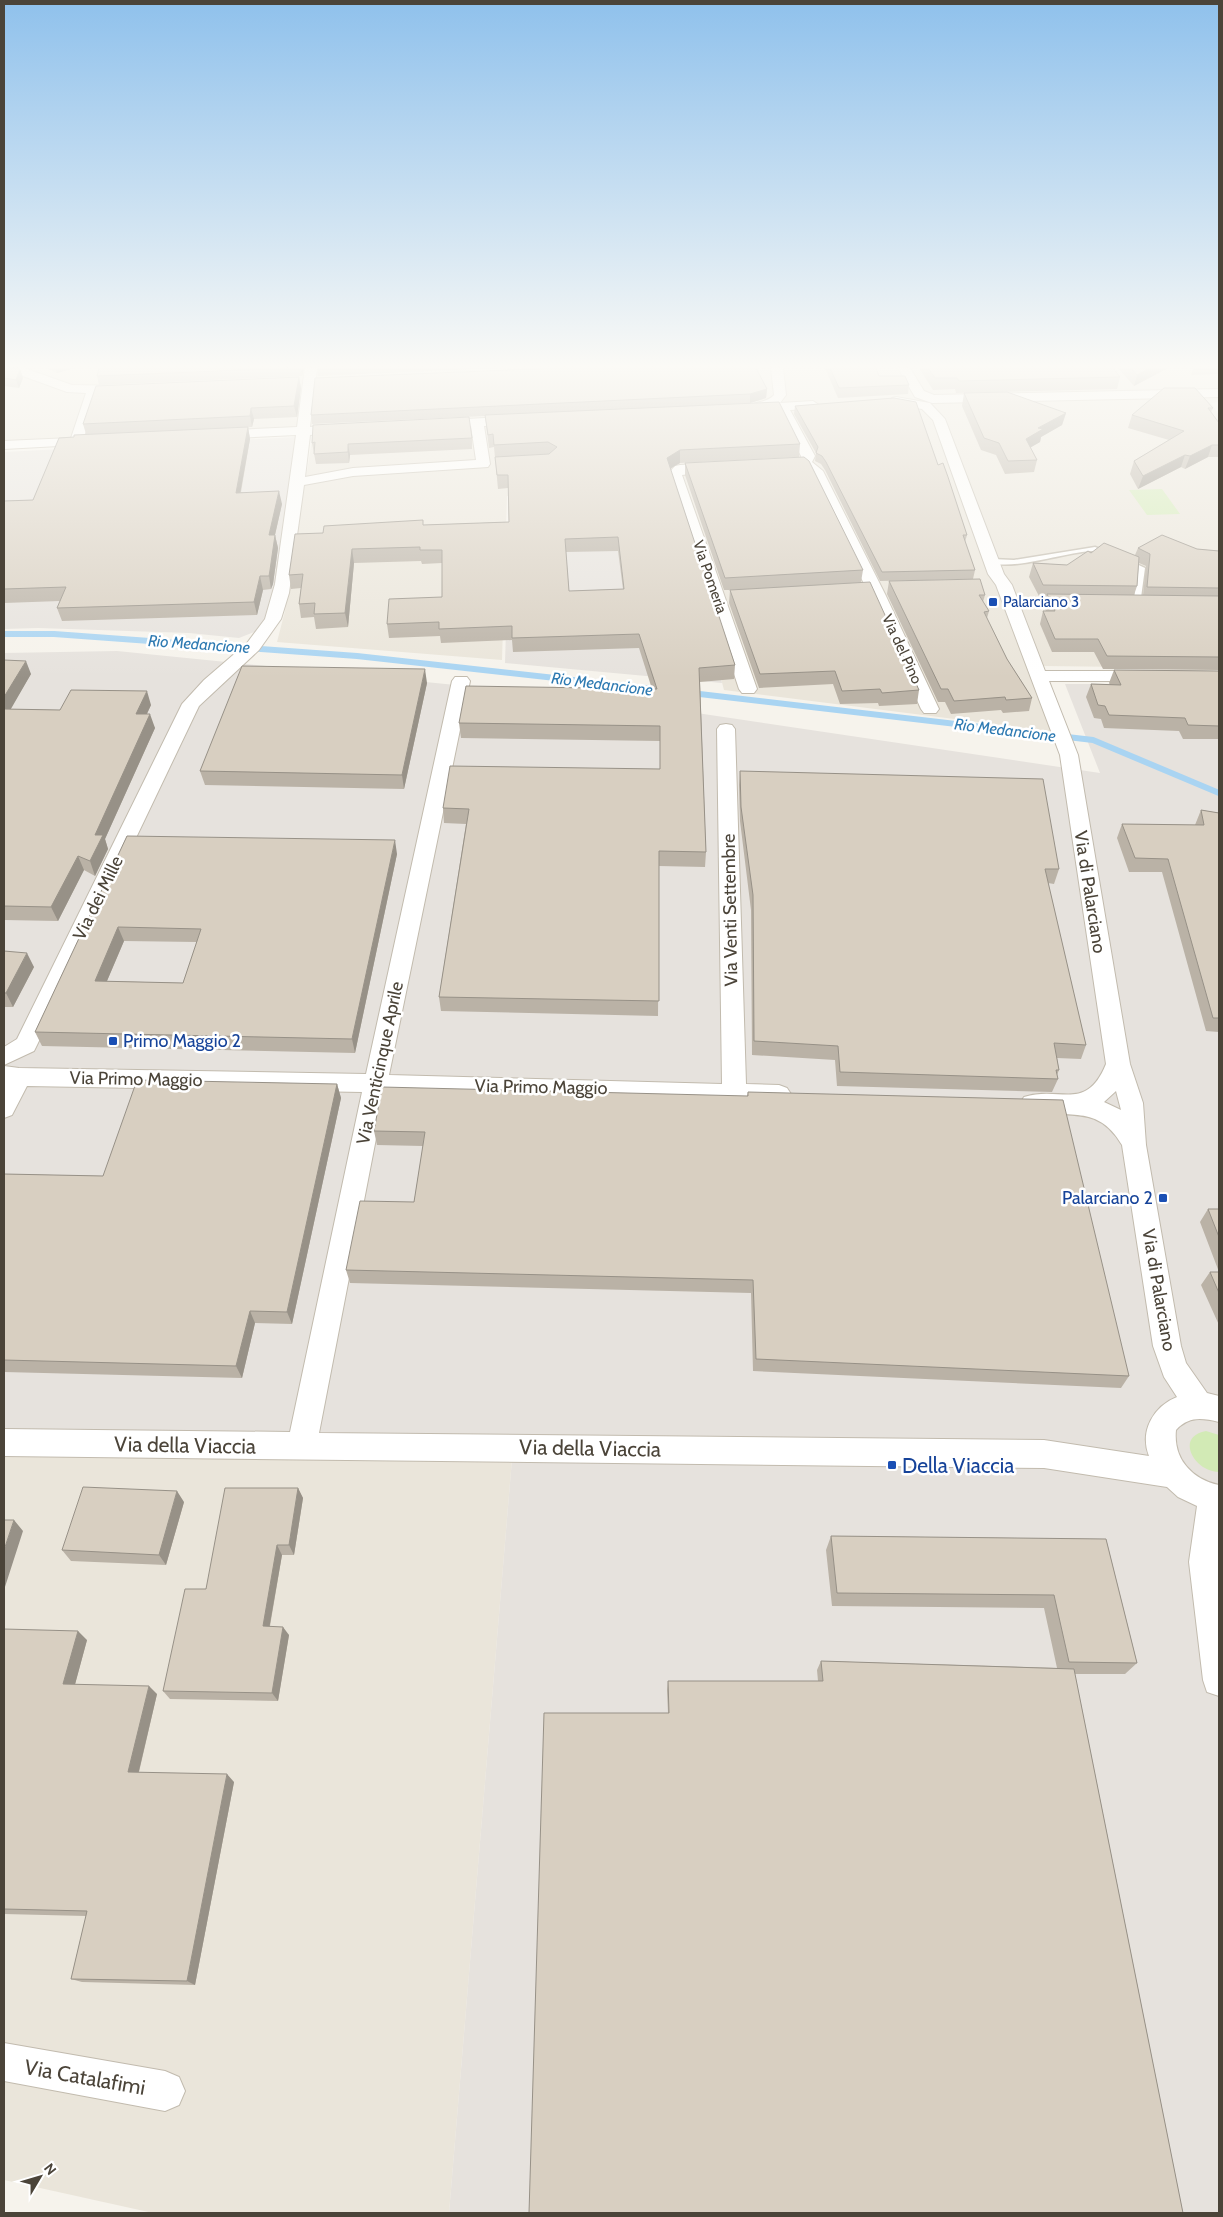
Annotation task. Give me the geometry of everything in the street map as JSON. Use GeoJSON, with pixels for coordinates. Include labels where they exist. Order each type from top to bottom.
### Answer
{"type":"FeatureCollection","features":[{"type":"Feature","properties":{"kind":"street","name":"Via dei Mille"},"geometry":{"type":"LineString","coordinates":[[4,1057],[26,1045],[191,704],[215,679],[261,638],[270,626],[277,609],[299,471]]}},
{"type":"Feature","properties":{"kind":"street"},"geometry":{"type":"LineString","coordinates":[[298,482],[362,471]]}},
{"type":"Feature","properties":{"kind":"street","name":"Via Pomeria"},"geometry":{"type":"LineString","coordinates":[[678,471],[675,474],[748,689]]}},
{"type":"Feature","properties":{"kind":"street","name":"Via del Pino"},"geometry":{"type":"LineString","coordinates":[[815,471],[874,589],[930,709]]}},
{"type":"Feature","properties":{"kind":"street","name":"Via di Palarciano"},"geometry":{"type":"LineString","coordinates":[[958,471],[995,576],[1010,602],[1069,755],[1118,1064],[1130,1090],[1135,1124],[1134,1145],[1167,1346],[1174,1368],[1209,1406]]}},
{"type":"Feature","properties":{"kind":"street"},"geometry":{"type":"LineString","coordinates":[[854,590],[891,588]]}},
{"type":"Feature","properties":{"kind":"street"},"geometry":{"type":"LineString","coordinates":[[717,597],[736,596]]}},
{"type":"Feature","properties":{"kind":"street"},"geometry":{"type":"LineString","coordinates":[[1038,676],[1162,676]]}},
{"type":"Feature","properties":{"kind":"street","name":"Via Venticinque Aprile"},"geometry":{"type":"LineString","coordinates":[[302,1446],[461,681]]}},
{"type":"Feature","properties":{"kind":"street","name":"Via Venti Settembre"},"geometry":{"type":"LineString","coordinates":[[726,729],[734,1092]]}},
{"type":"Feature","properties":{"kind":"street"},"geometry":{"type":"LineString","coordinates":[[1078,1104],[1105,1091],[1111,1083],[1118,1064]]}},
{"type":"Feature","properties":{"kind":"street"},"geometry":{"type":"LineString","coordinates":[[4,1109],[11,1076]]}},
{"type":"Feature","properties":{"kind":"street","name":"Via Primo Maggio"},"geometry":{"type":"LineString","coordinates":[[11,1076],[803,1094]]}},
{"type":"Feature","properties":{"kind":"street"},"geometry":{"type":"LineString","coordinates":[[1010,1102],[1078,1104],[1092,1107],[1108,1114],[1121,1124],[1134,1145]]}},
{"type":"Feature","properties":{"kind":"street"},"geometry":{"type":"LineString","coordinates":[[1209,1406],[1182,1407],[1170,1414],[1162,1426],[1160,1442],[1164,1458],[1174,1474],[1199,1493],[1216,1499],[1204,1562],[1219,1680]]}},
{"type":"Feature","properties":{"kind":"street","name":"Via della Viaccia"},"geometry":{"type":"LineString","coordinates":[[4,1443],[1044,1454],[1174,1474]]}},
{"type":"Feature","properties":{"kind":"street","name":"Via Catalafimi"},"geometry":{"type":"LineString","coordinates":[[4,2062],[165,2091]]}},
{"type":"Feature","properties":{"kind":"lane"},"geometry":{"type":"LineString","coordinates":[[995,576],[1014,562],[1095,549],[1141,568],[1137,602]]}},
{"type":"Feature","properties":{"kind":"lane"},"geometry":{"type":"LineString","coordinates":[[1010,602],[1068,602]]}},
{"type":"Feature","properties":{"kind":"lane"},"geometry":{"type":"LineString","coordinates":[[1117,602],[1146,603]]}},
{"type":"Feature","properties":{"kind":"shaded area"},"geometry":{"type":"Polygon","coordinates":[[[4,471],[292,471],[288,514],[270,614],[259,630],[239,638],[189,633],[38,628],[4,629],[4,471]]]}},
{"type":"Feature","properties":{"kind":"shaded area"},"geometry":{"type":"Polygon","coordinates":[[[307,471],[1219,471],[1219,668],[1041,666],[1066,733],[724,690],[686,545],[615,493],[507,496],[502,660],[277,642],[285,611],[307,471]]]}},
{"type":"Feature","properties":{"kind":"shaded area"},"geometry":{"type":"Polygon","coordinates":[[[613,495],[703,609],[722,683],[505,663],[510,497],[613,495]]]}},
{"type":"Feature","properties":{"kind":"shaded area"},"geometry":{"type":"Polygon","coordinates":[[[117,651],[616,701],[1100,773],[1065,684],[1219,684],[1219,2213],[449,2213],[513,1447],[4,1443],[4,653],[117,651]]]}},
{"type":"Feature","properties":{"kind":"shaded area"},"geometry":{"type":"Polygon","coordinates":[[[4,1443],[513,1447],[449,2213],[153,2213],[4,2180],[4,1443]]]}},
{"type":"Feature","properties":{"kind":"green space"},"geometry":{"type":"Polygon","coordinates":[[[1162,489],[1180,514],[1147,515],[1129,490],[1162,489]]]}},
{"type":"Feature","properties":{"kind":"green space"},"geometry":{"type":"Polygon","coordinates":[[[1206,1431],[1219,1435],[1219,1472],[1202,1466],[1192,1454],[1191,1440],[1196,1434],[1206,1431]]]}},
{"type":"Feature","properties":{"kind":"building"},"geometry":{"type":"Polygon","coordinates":[[[45,471],[240,471],[236,493],[279,491],[269,535],[275,535],[269,576],[260,576],[254,602],[57,608],[66,587],[4,589],[4,501],[33,500],[45,471]]]}},
{"type":"Feature","properties":{"kind":"building"},"geometry":{"type":"Polygon","coordinates":[[[497,471],[671,471],[735,665],[699,668],[706,852],[659,851],[659,1001],[439,997],[469,809],[443,808],[450,766],[660,769],[660,726],[459,723],[466,686],[657,689],[639,634],[512,638],[512,626],[439,629],[439,622],[387,624],[389,599],[442,597],[442,550],[420,550],[420,547],[352,549],[345,613],[314,614],[315,603],[299,604],[303,574],[289,575],[295,534],[323,533],[324,526],[423,520],[423,525],[509,522],[508,475],[497,475],[497,471]],[[618,537],[565,539],[569,591],[624,589],[618,537]]]}},
{"type":"Feature","properties":{"kind":"building"},"geometry":{"type":"Polygon","coordinates":[[[688,471],[814,471],[863,570],[725,578],[688,471]]]}},
{"type":"Feature","properties":{"kind":"building"},"geometry":{"type":"Polygon","coordinates":[[[831,471],[946,471],[967,535],[963,535],[975,570],[882,572],[831,471]]]}},
{"type":"Feature","properties":{"kind":"building"},"geometry":{"type":"Polygon","coordinates":[[[1140,471],[1152,471],[1143,476],[1140,471]]]}},
{"type":"Feature","properties":{"kind":"building"},"geometry":{"type":"Polygon","coordinates":[[[1162,535],[1197,549],[1219,551],[1219,588],[1147,587],[1150,554],[1138,548],[1162,535]]]}},
{"type":"Feature","properties":{"kind":"building"},"geometry":{"type":"Polygon","coordinates":[[[1104,543],[1139,557],[1137,586],[1043,585],[1033,563],[1067,565],[1088,551],[1091,553],[1104,543]]]}},
{"type":"Feature","properties":{"kind":"building"},"geometry":{"type":"Polygon","coordinates":[[[980,579],[985,595],[979,595],[989,611],[984,612],[1007,659],[1032,698],[1006,700],[1005,697],[954,701],[948,689],[941,689],[889,581],[980,579]]]}},
{"type":"Feature","properties":{"kind":"building"},"geometry":{"type":"Polygon","coordinates":[[[870,582],[919,690],[882,693],[880,689],[842,691],[835,671],[760,674],[730,590],[870,582]]]}},
{"type":"Feature","properties":{"kind":"building"},"geometry":{"type":"Polygon","coordinates":[[[1047,594],[1219,596],[1219,657],[1107,656],[1098,639],[1055,639],[1043,611],[1055,611],[1047,594]]]}},
{"type":"Feature","properties":{"kind":"building"},"geometry":{"type":"Polygon","coordinates":[[[4,660],[26,661],[4,697],[4,660]]]}},
{"type":"Feature","properties":{"kind":"building"},"geometry":{"type":"Polygon","coordinates":[[[242,666],[425,669],[402,775],[200,771],[242,666]]]}},
{"type":"Feature","properties":{"kind":"building"},"geometry":{"type":"Polygon","coordinates":[[[1114,670],[1219,671],[1219,726],[1188,725],[1185,718],[1109,715],[1105,706],[1098,705],[1091,684],[1121,685],[1114,670]]]}},
{"type":"Feature","properties":{"kind":"building"},"geometry":{"type":"Polygon","coordinates":[[[71,690],[147,691],[136,714],[150,714],[95,835],[103,835],[90,861],[78,856],[51,907],[4,906],[4,709],[60,710],[71,690]]]}},
{"type":"Feature","properties":{"kind":"building"},"geometry":{"type":"Polygon","coordinates":[[[740,771],[1043,779],[1059,869],[1045,869],[1086,1045],[1054,1043],[1059,1070],[1056,1070],[1058,1079],[840,1072],[838,1046],[754,1041],[753,895],[741,807],[740,771]]]}},
{"type":"Feature","properties":{"kind":"building"},"geometry":{"type":"Polygon","coordinates":[[[1201,810],[1219,813],[1219,1018],[1213,1018],[1168,859],[1135,858],[1122,824],[1204,825],[1201,810]]]}},
{"type":"Feature","properties":{"kind":"building"},"geometry":{"type":"Polygon","coordinates":[[[127,836],[395,840],[352,1039],[35,1032],[127,836]],[[118,927],[95,981],[183,983],[201,929],[118,927]]]}},
{"type":"Feature","properties":{"kind":"building"},"geometry":{"type":"Polygon","coordinates":[[[4,951],[27,953],[6,993],[4,993],[4,951]]]}},
{"type":"Feature","properties":{"kind":"building"},"geometry":{"type":"Polygon","coordinates":[[[137,1080],[337,1084],[287,1312],[250,1311],[236,1366],[4,1360],[4,1174],[103,1176],[137,1080]]]}},
{"type":"Feature","properties":{"kind":"building"},"geometry":{"type":"Polygon","coordinates":[[[382,1087],[748,1096],[748,1092],[1063,1100],[1129,1376],[756,1359],[753,1280],[346,1270],[360,1201],[414,1202],[425,1132],[374,1131],[382,1087]]]}},
{"type":"Feature","properties":{"kind":"building"},"geometry":{"type":"Polygon","coordinates":[[[1208,1209],[1219,1209],[1219,1237],[1208,1209]]]}},
{"type":"Feature","properties":{"kind":"building"},"geometry":{"type":"Polygon","coordinates":[[[1210,1272],[1219,1272],[1219,1293],[1210,1272]]]}},
{"type":"Feature","properties":{"kind":"building"},"geometry":{"type":"Polygon","coordinates":[[[83,1487],[177,1491],[159,1555],[62,1550],[83,1487]]]}},
{"type":"Feature","properties":{"kind":"building"},"geometry":{"type":"Polygon","coordinates":[[[225,1488],[298,1488],[289,1545],[277,1545],[263,1626],[283,1627],[272,1693],[163,1691],[185,1589],[206,1589],[225,1488]]]}},
{"type":"Feature","properties":{"kind":"building"},"geometry":{"type":"Polygon","coordinates":[[[4,1520],[14,1520],[4,1550],[4,1520]]]}},
{"type":"Feature","properties":{"kind":"building"},"geometry":{"type":"Polygon","coordinates":[[[831,1536],[1106,1539],[1137,1663],[1069,1662],[1054,1595],[837,1593],[831,1536]]]}},
{"type":"Feature","properties":{"kind":"building"},"geometry":{"type":"Polygon","coordinates":[[[4,1629],[78,1631],[63,1684],[149,1686],[128,1772],[227,1774],[187,1981],[71,1979],[87,1911],[4,1909],[4,1629]]]}},
{"type":"Feature","properties":{"kind":"building"},"geometry":{"type":"Polygon","coordinates":[[[821,1661],[1074,1669],[1183,2213],[529,2213],[544,1713],[669,1713],[668,1681],[823,1681],[821,1661]]]}},
{"type":"Feature","properties":{"kind":"waterway","name":"Rio Medancione"},"geometry":{"type":"LineString","coordinates":[[4,634],[54,634],[357,656],[663,690]]}},
{"type":"Feature","properties":{"kind":"waterway","name":"Rio Medancione"},"geometry":{"type":"LineString","coordinates":[[691,693],[1093,740],[1219,793]]}},
{"type":"Feature","properties":{"kind":"place","name":"Palarciano 3"},"geometry":{"type":"Point","coordinates":[993,602]}},
{"type":"Feature","properties":{"kind":"place","name":"Primo Maggio 2"},"geometry":{"type":"Point","coordinates":[113,1041]}},
{"type":"Feature","properties":{"kind":"place","name":"Palarciano 2"},"geometry":{"type":"Point","coordinates":[1163,1198]}},
{"type":"Feature","properties":{"kind":"place","name":"Della Viaccia"},"geometry":{"type":"Point","coordinates":[892,1465]}}]}
